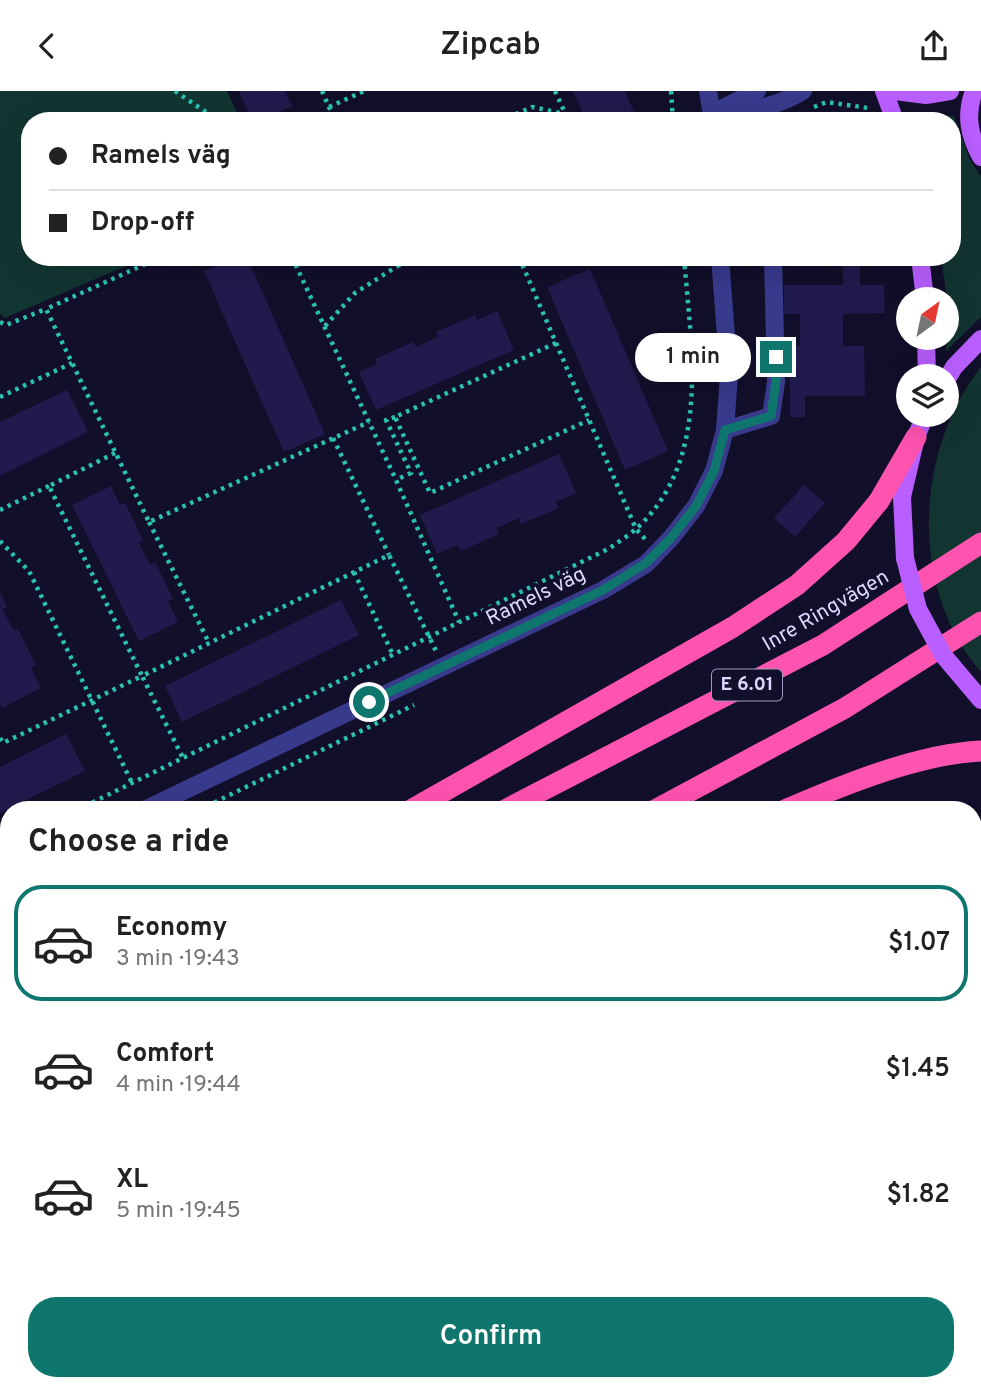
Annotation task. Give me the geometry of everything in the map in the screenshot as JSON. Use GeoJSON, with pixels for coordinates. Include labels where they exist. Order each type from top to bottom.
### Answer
{"type":"FeatureCollection","features":[{"type":"Feature","properties":{"kind":"highway"},"geometry":{"type":"LineString","coordinates":[[427,801],[733,627],[797,585],[846,541],[879,501],[916,437]]}},
{"type":"Feature","properties":{"kind":"highway","name":"Inre Ringvägen"},"geometry":{"type":"LineString","coordinates":[[522,801],[823,645],[981,543]]}},
{"type":"Feature","properties":{"kind":"highway"},"geometry":{"type":"LineString","coordinates":[[673,801],[845,708],[981,622]]}},
{"type":"Feature","properties":{"kind":"highway"},"geometry":{"type":"LineString","coordinates":[[809,801],[896,768],[929,759],[981,751]]}},
{"type":"Feature","properties":{"kind":"main road"},"geometry":{"type":"LineString","coordinates":[[884,91],[892,112]]}},
{"type":"Feature","properties":{"kind":"main road"},"geometry":{"type":"LineString","coordinates":[[895,91],[926,95],[950,91]]}},
{"type":"Feature","properties":{"kind":"main road"},"geometry":{"type":"LineString","coordinates":[[974,91],[970,102],[969,121],[972,140],[981,157]]}},
{"type":"Feature","properties":{"kind":"main road"},"geometry":{"type":"LineString","coordinates":[[921,266],[924,287]]}},
{"type":"Feature","properties":{"kind":"main road"},"geometry":{"type":"LineString","coordinates":[[957,364],[981,339]]}},
{"type":"Feature","properties":{"kind":"main road"},"geometry":{"type":"LineString","coordinates":[[920,427],[902,497],[905,558],[918,609],[943,655],[981,700]]}},
{"type":"Feature","properties":{"kind":"street"},"geometry":{"type":"LineString","coordinates":[[708,91],[712,112]]}},
{"type":"Feature","properties":{"kind":"street"},"geometry":{"type":"LineString","coordinates":[[721,112],[757,91]]}},
{"type":"Feature","properties":{"kind":"street"},"geometry":{"type":"LineString","coordinates":[[742,112],[781,104],[803,91]]}},
{"type":"Feature","properties":{"kind":"street","name":"Ramels väg"},"geometry":{"type":"LineString","coordinates":[[163,801],[603,590],[646,563],[696,506],[714,471],[725,430],[729,375],[721,266]]}},
{"type":"Feature","properties":{"kind":"street"},"geometry":{"type":"LineString","coordinates":[[725,430],[771,416],[776,382],[774,266]]}},
{"type":"Feature","properties":{"kind":"path"},"geometry":{"type":"LineString","coordinates":[[175,91],[206,112]]}},
{"type":"Feature","properties":{"kind":"path"},"geometry":{"type":"LineString","coordinates":[[322,91],[331,112]]}},
{"type":"Feature","properties":{"kind":"path"},"geometry":{"type":"LineString","coordinates":[[329,107],[364,91]]}},
{"type":"Feature","properties":{"kind":"path"},"geometry":{"type":"LineString","coordinates":[[555,91],[564,112]]}},
{"type":"Feature","properties":{"kind":"path"},"geometry":{"type":"LineString","coordinates":[[671,91],[672,112]]}},
{"type":"Feature","properties":{"kind":"path"},"geometry":{"type":"LineString","coordinates":[[802,112],[827,103],[868,108]]}},
{"type":"Feature","properties":{"kind":"path"},"geometry":{"type":"LineString","coordinates":[[521,112],[532,107],[556,112]]}},
{"type":"Feature","properties":{"kind":"path"},"geometry":{"type":"LineString","coordinates":[[0,322],[6,325],[141,266]]}},
{"type":"Feature","properties":{"kind":"path"},"geometry":{"type":"LineString","coordinates":[[296,266],[459,622]]}},
{"type":"Feature","properties":{"kind":"path"},"geometry":{"type":"LineString","coordinates":[[324,326],[355,293],[397,266]]}},
{"type":"Feature","properties":{"kind":"path"},"geometry":{"type":"LineString","coordinates":[[523,266],[636,529],[657,552]]}},
{"type":"Feature","properties":{"kind":"path"},"geometry":{"type":"LineString","coordinates":[[95,801],[610,548],[636,529],[668,488],[684,452],[689,427],[693,389],[685,266]]}},
{"type":"Feature","properties":{"kind":"path"},"geometry":{"type":"LineString","coordinates":[[46,309],[209,643]]}},
{"type":"Feature","properties":{"kind":"path"},"geometry":{"type":"LineString","coordinates":[[396,480],[411,473],[387,420],[556,343]]}},
{"type":"Feature","properties":{"kind":"path"},"geometry":{"type":"LineString","coordinates":[[0,397],[72,363]]}},
{"type":"Feature","properties":{"kind":"path"},"geometry":{"type":"LineString","coordinates":[[395,417],[430,493],[589,420]]}},
{"type":"Feature","properties":{"kind":"path"},"geometry":{"type":"LineString","coordinates":[[149,522],[369,422]]}},
{"type":"Feature","properties":{"kind":"path"},"geometry":{"type":"LineString","coordinates":[[333,438],[443,666]]}},
{"type":"Feature","properties":{"kind":"path"},"geometry":{"type":"LineString","coordinates":[[0,510],[116,453]]}},
{"type":"Feature","properties":{"kind":"path"},"geometry":{"type":"LineString","coordinates":[[49,485],[183,758]]}},
{"type":"Feature","properties":{"kind":"path"},"geometry":{"type":"LineString","coordinates":[[0,541],[29,571],[132,783]]}},
{"type":"Feature","properties":{"kind":"path"},"geometry":{"type":"LineString","coordinates":[[1,742],[389,555]]}},
{"type":"Feature","properties":{"kind":"path"},"geometry":{"type":"LineString","coordinates":[[354,572],[393,655]]}},
{"type":"Feature","properties":{"kind":"path"},"geometry":{"type":"LineString","coordinates":[[217,801],[424,700]]}},
{"type":"Feature","properties":{"kind":"green space"},"geometry":{"type":"Polygon","coordinates":[[[0,91],[227,91],[237,112],[21,112],[21,266],[126,266],[5,318],[0,314],[0,91]]]}},
{"type":"Feature","properties":{"kind":"green space"},"geometry":{"type":"Polygon","coordinates":[[[961,136],[969,158],[981,177],[981,317],[959,338],[959,287],[945,287],[942,266],[961,266],[961,136]]]}},
{"type":"Feature","properties":{"kind":"green space"},"geometry":{"type":"Polygon","coordinates":[[[981,367],[981,672],[958,639],[941,602],[932,562],[929,521],[933,479],[948,427],[959,427],[959,401],[981,367]]]}},
{"type":"Feature","properties":{"kind":"building"},"geometry":{"type":"Polygon","coordinates":[[[239,91],[285,91],[292,106],[278,112],[248,112],[239,91]]]}},
{"type":"Feature","properties":{"kind":"building"},"geometry":{"type":"Polygon","coordinates":[[[573,91],[625,91],[634,112],[582,112],[573,91]]]}},
{"type":"Feature","properties":{"kind":"building"},"geometry":{"type":"Polygon","coordinates":[[[215,266],[251,266],[325,434],[284,452],[204,271],[215,266]]]}},
{"type":"Feature","properties":{"kind":"building"},"geometry":{"type":"Polygon","coordinates":[[[843,266],[860,266],[860,285],[884,285],[885,313],[843,314],[843,346],[864,346],[865,396],[805,396],[805,417],[790,417],[790,347],[800,346],[800,314],[784,314],[784,285],[843,285],[843,266]]]}},
{"type":"Feature","properties":{"kind":"building"},"geometry":{"type":"Polygon","coordinates":[[[590,269],[668,451],[625,470],[547,287],[590,269]]]}},
{"type":"Feature","properties":{"kind":"building"},"geometry":{"type":"Polygon","coordinates":[[[497,311],[514,350],[376,410],[359,372],[377,364],[375,359],[413,342],[416,347],[438,337],[436,332],[475,315],[477,320],[497,311]]]}},
{"type":"Feature","properties":{"kind":"building"},"geometry":{"type":"Polygon","coordinates":[[[67,390],[88,432],[0,476],[0,422],[67,390]]]}},
{"type":"Feature","properties":{"kind":"building"},"geometry":{"type":"Polygon","coordinates":[[[559,454],[576,493],[556,502],[559,508],[521,524],[519,518],[497,528],[499,534],[461,551],[458,545],[437,554],[420,515],[559,454]]]}},
{"type":"Feature","properties":{"kind":"building"},"geometry":{"type":"Polygon","coordinates":[[[804,485],[825,503],[795,537],[774,518],[804,485]]]}},
{"type":"Feature","properties":{"kind":"building"},"geometry":{"type":"Polygon","coordinates":[[[111,486],[120,505],[125,503],[143,540],[139,543],[150,565],[155,562],[173,599],[168,601],[178,622],[139,641],[72,505],[111,486]]]}},
{"type":"Feature","properties":{"kind":"building"},"geometry":{"type":"Polygon","coordinates":[[[0,592],[7,607],[2,609],[14,631],[18,629],[36,665],[31,668],[41,688],[2,708],[0,703],[0,592]]]}},
{"type":"Feature","properties":{"kind":"building"},"geometry":{"type":"Polygon","coordinates":[[[341,600],[359,635],[182,722],[165,686],[341,600]]]}},
{"type":"Feature","properties":{"kind":"building"},"geometry":{"type":"Polygon","coordinates":[[[66,734],[85,771],[24,801],[0,801],[0,767],[66,734]]]}},
{"type":"Feature","properties":{"kind":"route"},"geometry":{"type":"LineString","coordinates":[[369,702],[603,590],[646,563],[671,538],[696,506],[714,471],[725,430],[771,416],[776,382],[776,357]]}}]}
